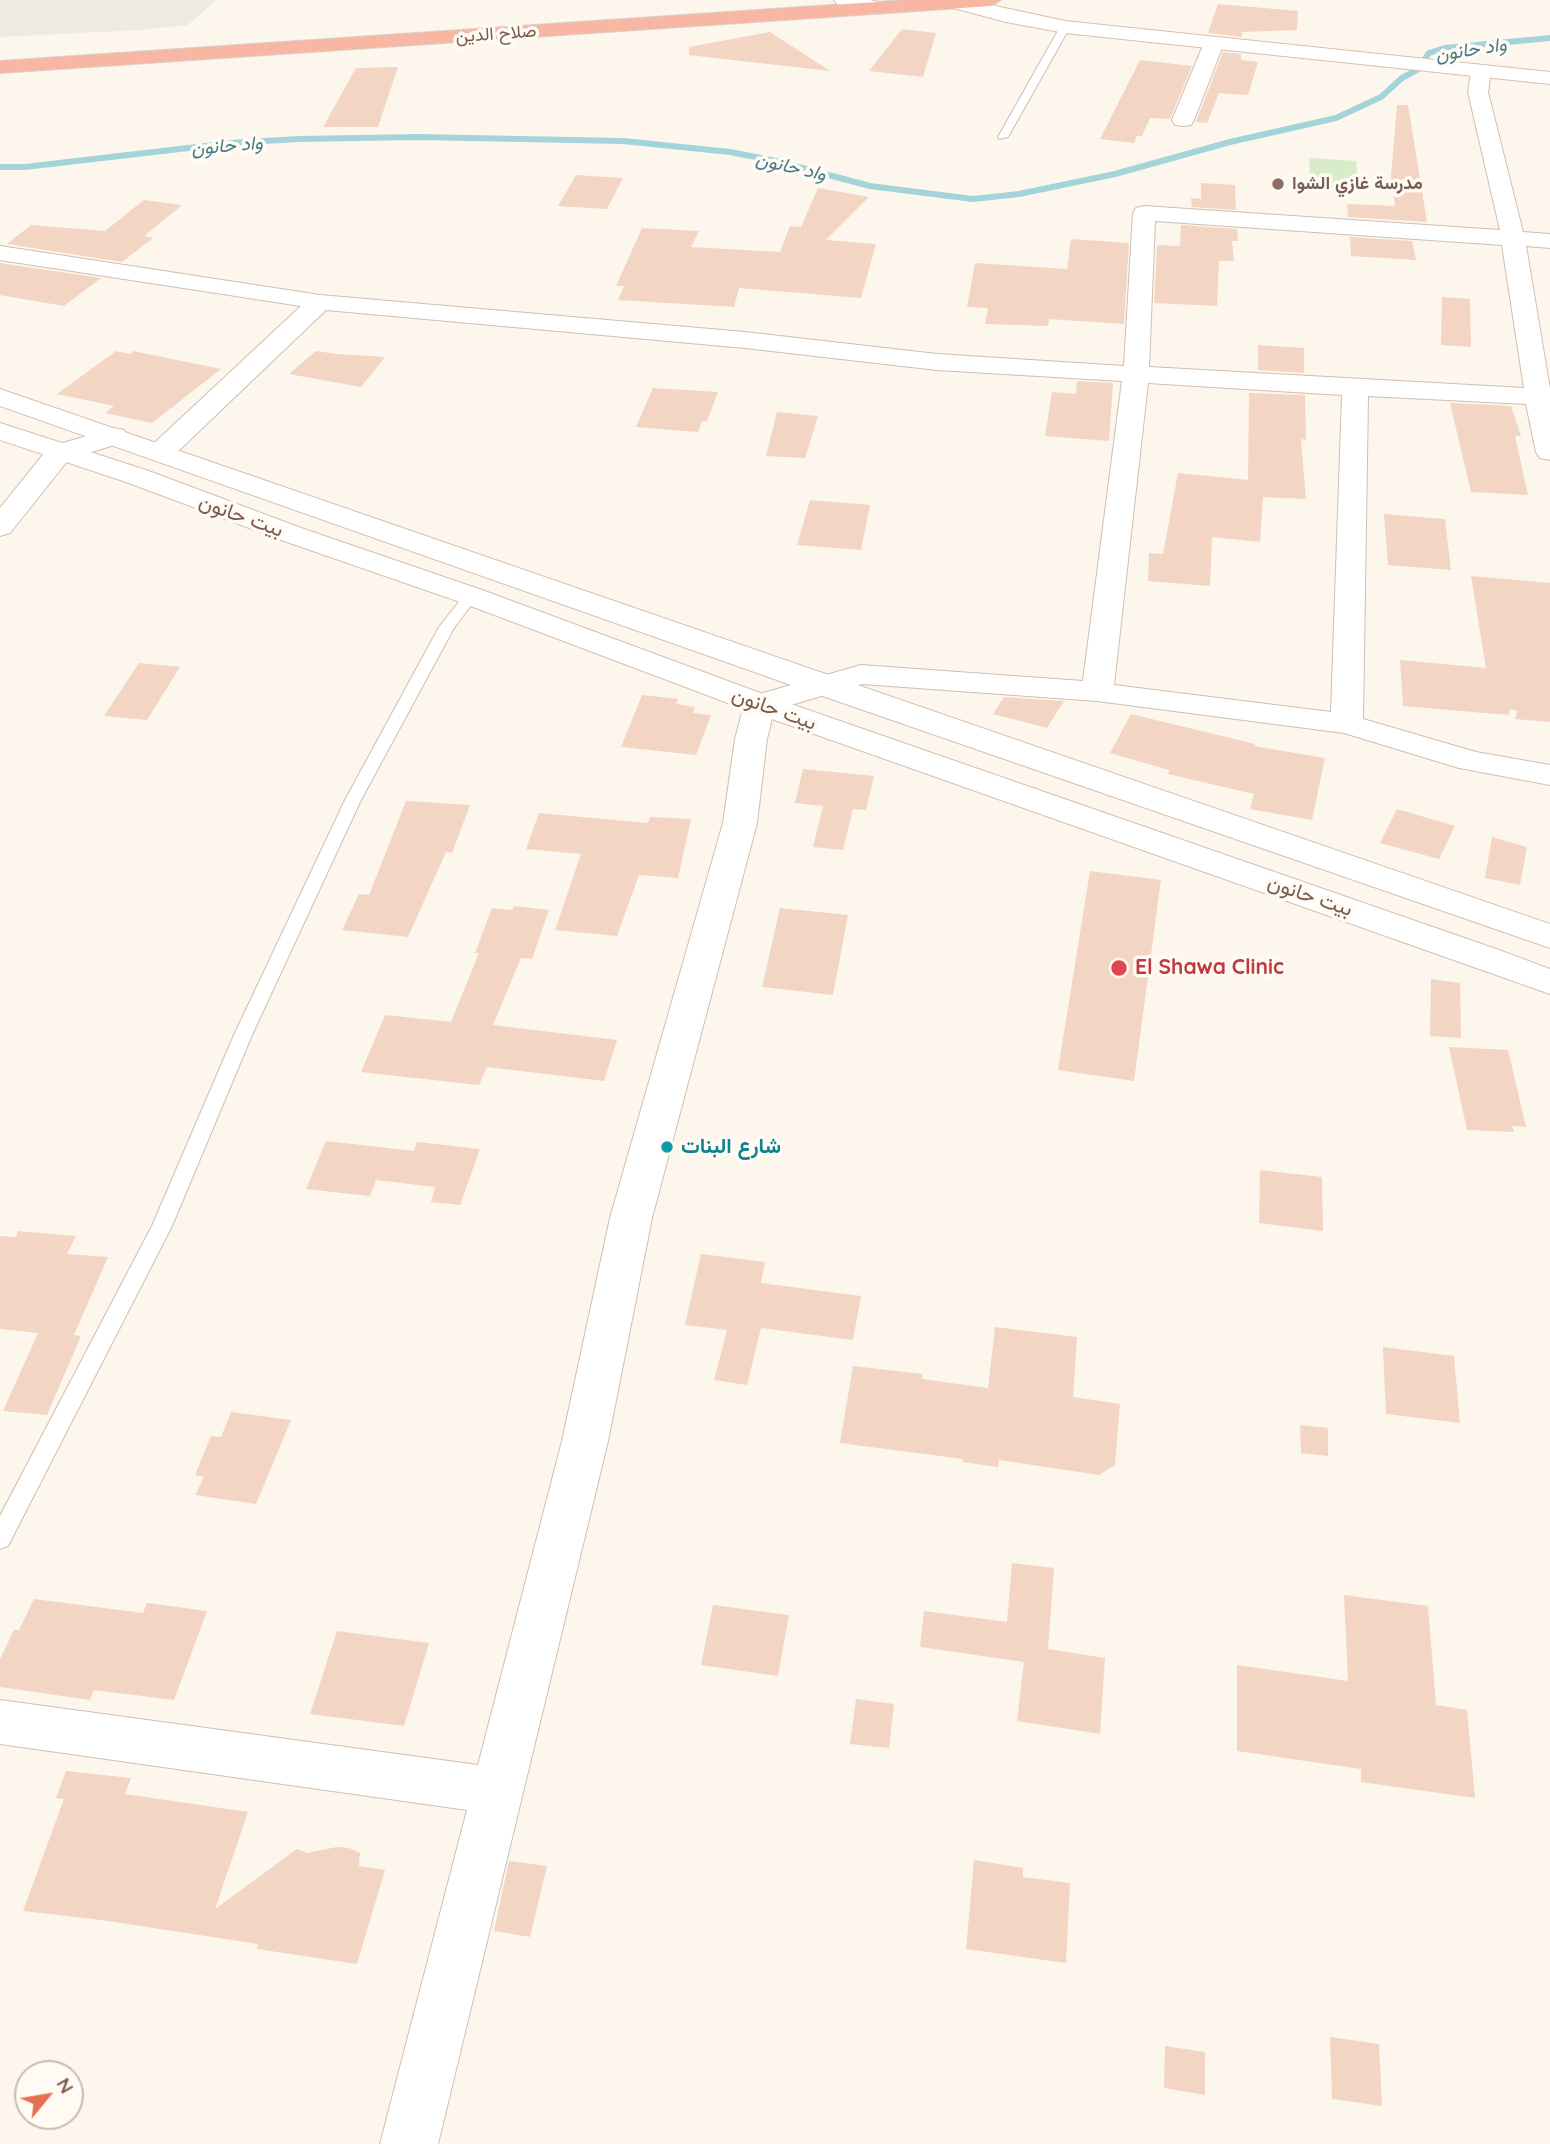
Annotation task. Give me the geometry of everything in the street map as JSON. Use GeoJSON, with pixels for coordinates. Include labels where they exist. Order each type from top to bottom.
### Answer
{"type":"FeatureCollection","features":[{"type":"Feature","properties":{"kind":"highway","name":"صلاح الدين"},"geometry":{"type":"LineString","coordinates":[[0,67],[991,0]]}},
{"type":"Feature","properties":{"kind":"street"},"geometry":{"type":"LineString","coordinates":[[844,0],[880,8]]}},
{"type":"Feature","properties":{"kind":"street"},"geometry":{"type":"LineString","coordinates":[[997,0],[1014,9],[1039,15],[1353,55]]}},
{"type":"Feature","properties":{"kind":"street"},"geometry":{"type":"LineString","coordinates":[[957,3],[1065,27],[1353,55],[1550,78]]}},
{"type":"Feature","properties":{"kind":"street"},"geometry":{"type":"LineString","coordinates":[[1183,120],[1214,43]]}},
{"type":"Feature","properties":{"kind":"street"},"geometry":{"type":"LineString","coordinates":[[1472,69],[1513,238],[1544,396],[1550,452]]}},
{"type":"Feature","properties":{"kind":"street"},"geometry":{"type":"LineString","coordinates":[[1097,692],[1136,375],[1144,213],[1550,241]]}},
{"type":"Feature","properties":{"kind":"street"},"geometry":{"type":"LineString","coordinates":[[0,253],[320,302],[745,340],[937,362],[1355,388],[1544,396]]}},
{"type":"Feature","properties":{"kind":"street"},"geometry":{"type":"LineString","coordinates":[[161,452],[320,302]]}},
{"type":"Feature","properties":{"kind":"street"},"geometry":{"type":"LineString","coordinates":[[1347,724],[1355,388]]}},
{"type":"Feature","properties":{"kind":"street","name":"بيت حانون"},"geometry":{"type":"LineString","coordinates":[[0,397],[1550,936]]}},
{"type":"Feature","properties":{"kind":"street","name":"بيت حانون"},"geometry":{"type":"LineString","coordinates":[[0,431],[59,453],[136,476],[471,596],[760,704],[1460,948],[1550,982]]}},
{"type":"Feature","properties":{"kind":"street"},"geometry":{"type":"LineString","coordinates":[[0,527],[59,453],[114,436]]}},
{"type":"Feature","properties":{"kind":"street"},"geometry":{"type":"LineString","coordinates":[[409,2144],[585,1441],[631,1218],[740,823],[751,739],[760,704],[861,674],[1097,692],[1347,724],[1471,761],[1550,775]]}},
{"type":"Feature","properties":{"kind":"street"},"geometry":{"type":"LineString","coordinates":[[0,1722],[497,1791]]}},
{"type":"Feature","properties":{"kind":"lane"},"geometry":{"type":"LineString","coordinates":[[1003,137],[1065,27]]}},
{"type":"Feature","properties":{"kind":"lane"},"geometry":{"type":"LineString","coordinates":[[0,1539],[162,1226],[243,1035],[353,800],[447,627],[471,596]]}},
{"type":"Feature","properties":{"kind":"shaded area"},"geometry":{"type":"Polygon","coordinates":[[[0,0],[216,0],[188,25],[0,37],[0,0]]]}},
{"type":"Feature","properties":{"kind":"green space"},"geometry":{"type":"Polygon","coordinates":[[[1309,158],[1356,161],[1359,192],[1311,189],[1309,158]]]}},
{"type":"Feature","properties":{"kind":"building"},"geometry":{"type":"Polygon","coordinates":[[[1218,4],[1298,11],[1297,30],[1242,32],[1242,37],[1208,33],[1218,4]]]}},
{"type":"Feature","properties":{"kind":"building"},"geometry":{"type":"Polygon","coordinates":[[[902,29],[936,33],[923,77],[869,71],[902,29]]]}},
{"type":"Feature","properties":{"kind":"building"},"geometry":{"type":"Polygon","coordinates":[[[770,32],[830,71],[689,55],[689,47],[770,32]]]}},
{"type":"Feature","properties":{"kind":"building"},"geometry":{"type":"Polygon","coordinates":[[[1223,52],[1241,54],[1241,60],[1258,62],[1248,95],[1219,93],[1207,123],[1196,122],[1223,52]]]}},
{"type":"Feature","properties":{"kind":"building"},"geometry":{"type":"Polygon","coordinates":[[[1140,60],[1192,66],[1170,119],[1150,118],[1142,136],[1137,136],[1134,143],[1100,139],[1140,60]]]}},
{"type":"Feature","properties":{"kind":"building"},"geometry":{"type":"Polygon","coordinates":[[[398,67],[378,127],[323,127],[356,68],[398,67]]]}},
{"type":"Feature","properties":{"kind":"building"},"geometry":{"type":"Polygon","coordinates":[[[1397,105],[1408,105],[1427,222],[1348,217],[1347,204],[1395,206],[1391,177],[1397,105]]]}},
{"type":"Feature","properties":{"kind":"building"},"geometry":{"type":"Polygon","coordinates":[[[576,175],[623,178],[607,209],[558,206],[576,175]]]}},
{"type":"Feature","properties":{"kind":"building"},"geometry":{"type":"Polygon","coordinates":[[[1201,183],[1235,185],[1236,210],[1192,207],[1191,198],[1201,199],[1201,183]]]}},
{"type":"Feature","properties":{"kind":"building"},"geometry":{"type":"Polygon","coordinates":[[[818,188],[869,197],[826,240],[876,244],[861,298],[739,288],[734,307],[618,300],[624,286],[616,286],[642,228],[699,231],[691,247],[780,252],[790,226],[801,227],[818,188]]]}},
{"type":"Feature","properties":{"kind":"building"},"geometry":{"type":"Polygon","coordinates":[[[144,200],[182,205],[144,236],[153,238],[122,262],[7,244],[31,225],[105,231],[144,200]]]}},
{"type":"Feature","properties":{"kind":"building"},"geometry":{"type":"Polygon","coordinates":[[[1181,225],[1237,229],[1238,241],[1232,241],[1234,261],[1219,261],[1217,306],[1154,303],[1157,245],[1180,246],[1181,225]]]}},
{"type":"Feature","properties":{"kind":"building"},"geometry":{"type":"Polygon","coordinates":[[[1350,237],[1412,241],[1416,260],[1351,256],[1350,237]]]}},
{"type":"Feature","properties":{"kind":"building"},"geometry":{"type":"Polygon","coordinates":[[[1071,239],[1129,243],[1124,324],[1049,319],[1048,326],[985,324],[988,308],[967,307],[975,263],[1067,269],[1071,239]]]}},
{"type":"Feature","properties":{"kind":"building"},"geometry":{"type":"Polygon","coordinates":[[[0,263],[101,278],[64,306],[0,295],[0,263]]]}},
{"type":"Feature","properties":{"kind":"building"},"geometry":{"type":"Polygon","coordinates":[[[1442,297],[1470,299],[1471,347],[1441,345],[1442,297]]]}},
{"type":"Feature","properties":{"kind":"building"},"geometry":{"type":"Polygon","coordinates":[[[1258,345],[1304,348],[1304,373],[1258,370],[1258,345]]]}},
{"type":"Feature","properties":{"kind":"building"},"geometry":{"type":"Polygon","coordinates":[[[116,351],[130,354],[133,351],[221,369],[152,423],[105,413],[114,406],[57,394],[116,351]]]}},
{"type":"Feature","properties":{"kind":"building"},"geometry":{"type":"Polygon","coordinates":[[[316,351],[385,357],[361,387],[289,374],[316,351]]]}},
{"type":"Feature","properties":{"kind":"building"},"geometry":{"type":"Polygon","coordinates":[[[1077,381],[1113,383],[1109,441],[1045,436],[1052,392],[1076,394],[1077,381]]]}},
{"type":"Feature","properties":{"kind":"building"},"geometry":{"type":"Polygon","coordinates":[[[653,388],[718,392],[707,421],[702,421],[698,432],[636,427],[653,388]]]}},
{"type":"Feature","properties":{"kind":"building"},"geometry":{"type":"Polygon","coordinates":[[[1249,393],[1305,395],[1306,440],[1301,439],[1306,499],[1263,497],[1260,542],[1212,537],[1210,586],[1148,581],[1149,553],[1163,554],[1178,473],[1248,480],[1249,393]]]}},
{"type":"Feature","properties":{"kind":"building"},"geometry":{"type":"Polygon","coordinates":[[[1450,403],[1511,406],[1521,436],[1515,436],[1528,495],[1471,492],[1450,403]]]}},
{"type":"Feature","properties":{"kind":"building"},"geometry":{"type":"Polygon","coordinates":[[[777,412],[818,416],[805,458],[766,456],[777,412]]]}},
{"type":"Feature","properties":{"kind":"building"},"geometry":{"type":"Polygon","coordinates":[[[810,500],[870,505],[861,550],[797,545],[810,500]]]}},
{"type":"Feature","properties":{"kind":"building"},"geometry":{"type":"Polygon","coordinates":[[[1384,514],[1445,519],[1451,570],[1388,565],[1384,514]]]}},
{"type":"Feature","properties":{"kind":"building"},"geometry":{"type":"Polygon","coordinates":[[[1471,576],[1550,583],[1550,722],[1515,719],[1517,711],[1511,709],[1508,715],[1403,706],[1400,660],[1486,668],[1471,576]]]}},
{"type":"Feature","properties":{"kind":"building"},"geometry":{"type":"Polygon","coordinates":[[[139,663],[180,667],[147,720],[104,716],[139,663]]]}},
{"type":"Feature","properties":{"kind":"building"},"geometry":{"type":"Polygon","coordinates":[[[642,695],[678,699],[676,704],[695,707],[693,713],[711,715],[696,755],[621,747],[642,695]]]}},
{"type":"Feature","properties":{"kind":"building"},"geometry":{"type":"Polygon","coordinates":[[[1004,697],[1064,701],[1047,728],[993,714],[1004,697]]]}},
{"type":"Feature","properties":{"kind":"building"},"geometry":{"type":"Polygon","coordinates":[[[1131,714],[1255,744],[1254,746],[1325,758],[1312,820],[1250,809],[1254,794],[1168,774],[1169,770],[1110,753],[1131,714]]]}},
{"type":"Feature","properties":{"kind":"building"},"geometry":{"type":"Polygon","coordinates":[[[803,769],[874,776],[866,810],[853,809],[843,850],[813,847],[823,806],[795,803],[803,769]]]}},
{"type":"Feature","properties":{"kind":"building"},"geometry":{"type":"Polygon","coordinates":[[[406,801],[470,805],[452,853],[446,852],[408,937],[342,930],[359,894],[369,895],[406,801]]]}},
{"type":"Feature","properties":{"kind":"building"},"geometry":{"type":"Polygon","coordinates":[[[1397,809],[1455,826],[1439,859],[1380,843],[1397,809]]]}},
{"type":"Feature","properties":{"kind":"building"},"geometry":{"type":"Polygon","coordinates":[[[539,813],[648,823],[650,817],[691,819],[678,878],[639,875],[617,936],[555,930],[581,854],[526,849],[539,813]]]}},
{"type":"Feature","properties":{"kind":"building"},"geometry":{"type":"Polygon","coordinates":[[[1492,837],[1527,847],[1520,885],[1485,878],[1492,837]]]}},
{"type":"Feature","properties":{"kind":"building","name":"El Shawa Clinic"},"geometry":{"type":"Polygon","coordinates":[[[1090,871],[1161,880],[1134,1081],[1058,1070],[1090,871]]]}},
{"type":"Feature","properties":{"kind":"building"},"geometry":{"type":"Polygon","coordinates":[[[514,906],[549,910],[532,959],[521,958],[493,1025],[617,1040],[604,1081],[487,1067],[479,1085],[361,1072],[385,1015],[451,1022],[479,953],[475,953],[492,908],[512,910],[514,906]]]}},
{"type":"Feature","properties":{"kind":"building"},"geometry":{"type":"Polygon","coordinates":[[[780,908],[848,915],[833,995],[762,987],[780,908]]]}},
{"type":"Feature","properties":{"kind":"building"},"geometry":{"type":"Polygon","coordinates":[[[1431,979],[1460,983],[1461,1038],[1430,1036],[1431,979]]]}},
{"type":"Feature","properties":{"kind":"building"},"geometry":{"type":"Polygon","coordinates":[[[1449,1047],[1508,1050],[1526,1127],[1512,1126],[1514,1132],[1467,1130],[1449,1047]]]}},
{"type":"Feature","properties":{"kind":"building"},"geometry":{"type":"Polygon","coordinates":[[[326,1141],[414,1151],[417,1142],[480,1149],[460,1205],[431,1202],[435,1187],[376,1180],[370,1196],[306,1189],[326,1141]]]}},
{"type":"Feature","properties":{"kind":"building"},"geometry":{"type":"Polygon","coordinates":[[[1260,1170],[1322,1177],[1323,1231],[1259,1223],[1260,1170]]]}},
{"type":"Feature","properties":{"kind":"building"},"geometry":{"type":"Polygon","coordinates":[[[18,1231],[76,1236],[67,1254],[108,1257],[74,1335],[81,1336],[47,1415],[3,1411],[38,1333],[0,1329],[0,1236],[16,1237],[18,1231]]]}},
{"type":"Feature","properties":{"kind":"building"},"geometry":{"type":"Polygon","coordinates":[[[701,1254],[765,1262],[761,1283],[861,1296],[853,1340],[761,1328],[747,1385],[714,1380],[727,1330],[685,1325],[701,1254]]]}},
{"type":"Feature","properties":{"kind":"building"},"geometry":{"type":"Polygon","coordinates":[[[995,1327],[1077,1337],[1073,1397],[1120,1404],[1115,1465],[1099,1475],[999,1460],[998,1467],[962,1462],[963,1459],[840,1443],[853,1366],[922,1374],[922,1379],[988,1388],[995,1327]]]}},
{"type":"Feature","properties":{"kind":"building"},"geometry":{"type":"Polygon","coordinates":[[[1383,1347],[1454,1356],[1460,1423],[1386,1414],[1383,1347]]]}},
{"type":"Feature","properties":{"kind":"building"},"geometry":{"type":"Polygon","coordinates":[[[231,1412],[291,1420],[256,1504],[195,1495],[204,1477],[195,1475],[211,1436],[221,1437],[231,1412]]]}},
{"type":"Feature","properties":{"kind":"building"},"geometry":{"type":"Polygon","coordinates":[[[1300,1425],[1328,1428],[1328,1456],[1301,1453],[1300,1425]]]}},
{"type":"Feature","properties":{"kind":"building"},"geometry":{"type":"Polygon","coordinates":[[[1012,1563],[1054,1568],[1048,1649],[1105,1658],[1100,1734],[1017,1721],[1024,1662],[920,1647],[924,1611],[1007,1622],[1012,1563]]]}},
{"type":"Feature","properties":{"kind":"building"},"geometry":{"type":"Polygon","coordinates":[[[1344,1595],[1428,1606],[1436,1705],[1467,1710],[1475,1798],[1361,1782],[1361,1769],[1237,1751],[1237,1665],[1348,1681],[1344,1595]]]}},
{"type":"Feature","properties":{"kind":"building"},"geometry":{"type":"Polygon","coordinates":[[[34,1599],[143,1613],[147,1603],[207,1611],[174,1700],[94,1690],[90,1700],[0,1687],[0,1659],[14,1630],[19,1630],[34,1599]]]}},
{"type":"Feature","properties":{"kind":"building"},"geometry":{"type":"Polygon","coordinates":[[[713,1605],[789,1615],[778,1676],[701,1665],[713,1605]]]}},
{"type":"Feature","properties":{"kind":"building"},"geometry":{"type":"Polygon","coordinates":[[[337,1631],[429,1643],[404,1726],[310,1714],[337,1631]]]}},
{"type":"Feature","properties":{"kind":"building"},"geometry":{"type":"Polygon","coordinates":[[[856,1699],[894,1704],[889,1748],[850,1744],[856,1699]]]}},
{"type":"Feature","properties":{"kind":"building"},"geometry":{"type":"Polygon","coordinates":[[[66,1771],[131,1778],[125,1794],[248,1812],[215,1909],[297,1849],[307,1853],[337,1847],[360,1853],[359,1866],[385,1870],[357,1964],[257,1949],[258,1944],[23,1911],[64,1799],[56,1798],[66,1771]]]}},
{"type":"Feature","properties":{"kind":"building"},"geometry":{"type":"Polygon","coordinates":[[[974,1860],[1023,1868],[1023,1877],[1070,1883],[1066,1963],[966,1949],[974,1860]]]}},
{"type":"Feature","properties":{"kind":"building"},"geometry":{"type":"Polygon","coordinates":[[[509,1861],[547,1866],[530,1937],[494,1931],[509,1861]]]}},
{"type":"Feature","properties":{"kind":"building"},"geometry":{"type":"Polygon","coordinates":[[[1330,2037],[1379,2044],[1382,2106],[1332,2099],[1330,2037]]]}},
{"type":"Feature","properties":{"kind":"building"},"geometry":{"type":"Polygon","coordinates":[[[1165,2046],[1205,2052],[1205,2095],[1164,2088],[1165,2046]]]}},
{"type":"Feature","properties":{"kind":"waterway","name":"واد حانون"},"geometry":{"type":"LineString","coordinates":[[0,167],[25,167],[231,143],[298,139],[418,137],[623,141],[730,152],[776,161],[870,186],[973,199],[1019,194],[1115,174],[1230,142],[1336,118],[1381,97],[1402,78],[1417,70],[1429,53],[1445,48],[1550,38]]}},
{"type":"Feature","properties":{"kind":"place","name":"مدرسة غازي الشوا"},"geometry":{"type":"Point","coordinates":[1278,184]}},
{"type":"Feature","properties":{"kind":"place","name":"El Shawa Clinic"},"geometry":{"type":"Point","coordinates":[1119,968]}},
{"type":"Feature","properties":{"kind":"place","name":"شارع البنات"},"geometry":{"type":"Point","coordinates":[667,1147]}}]}
